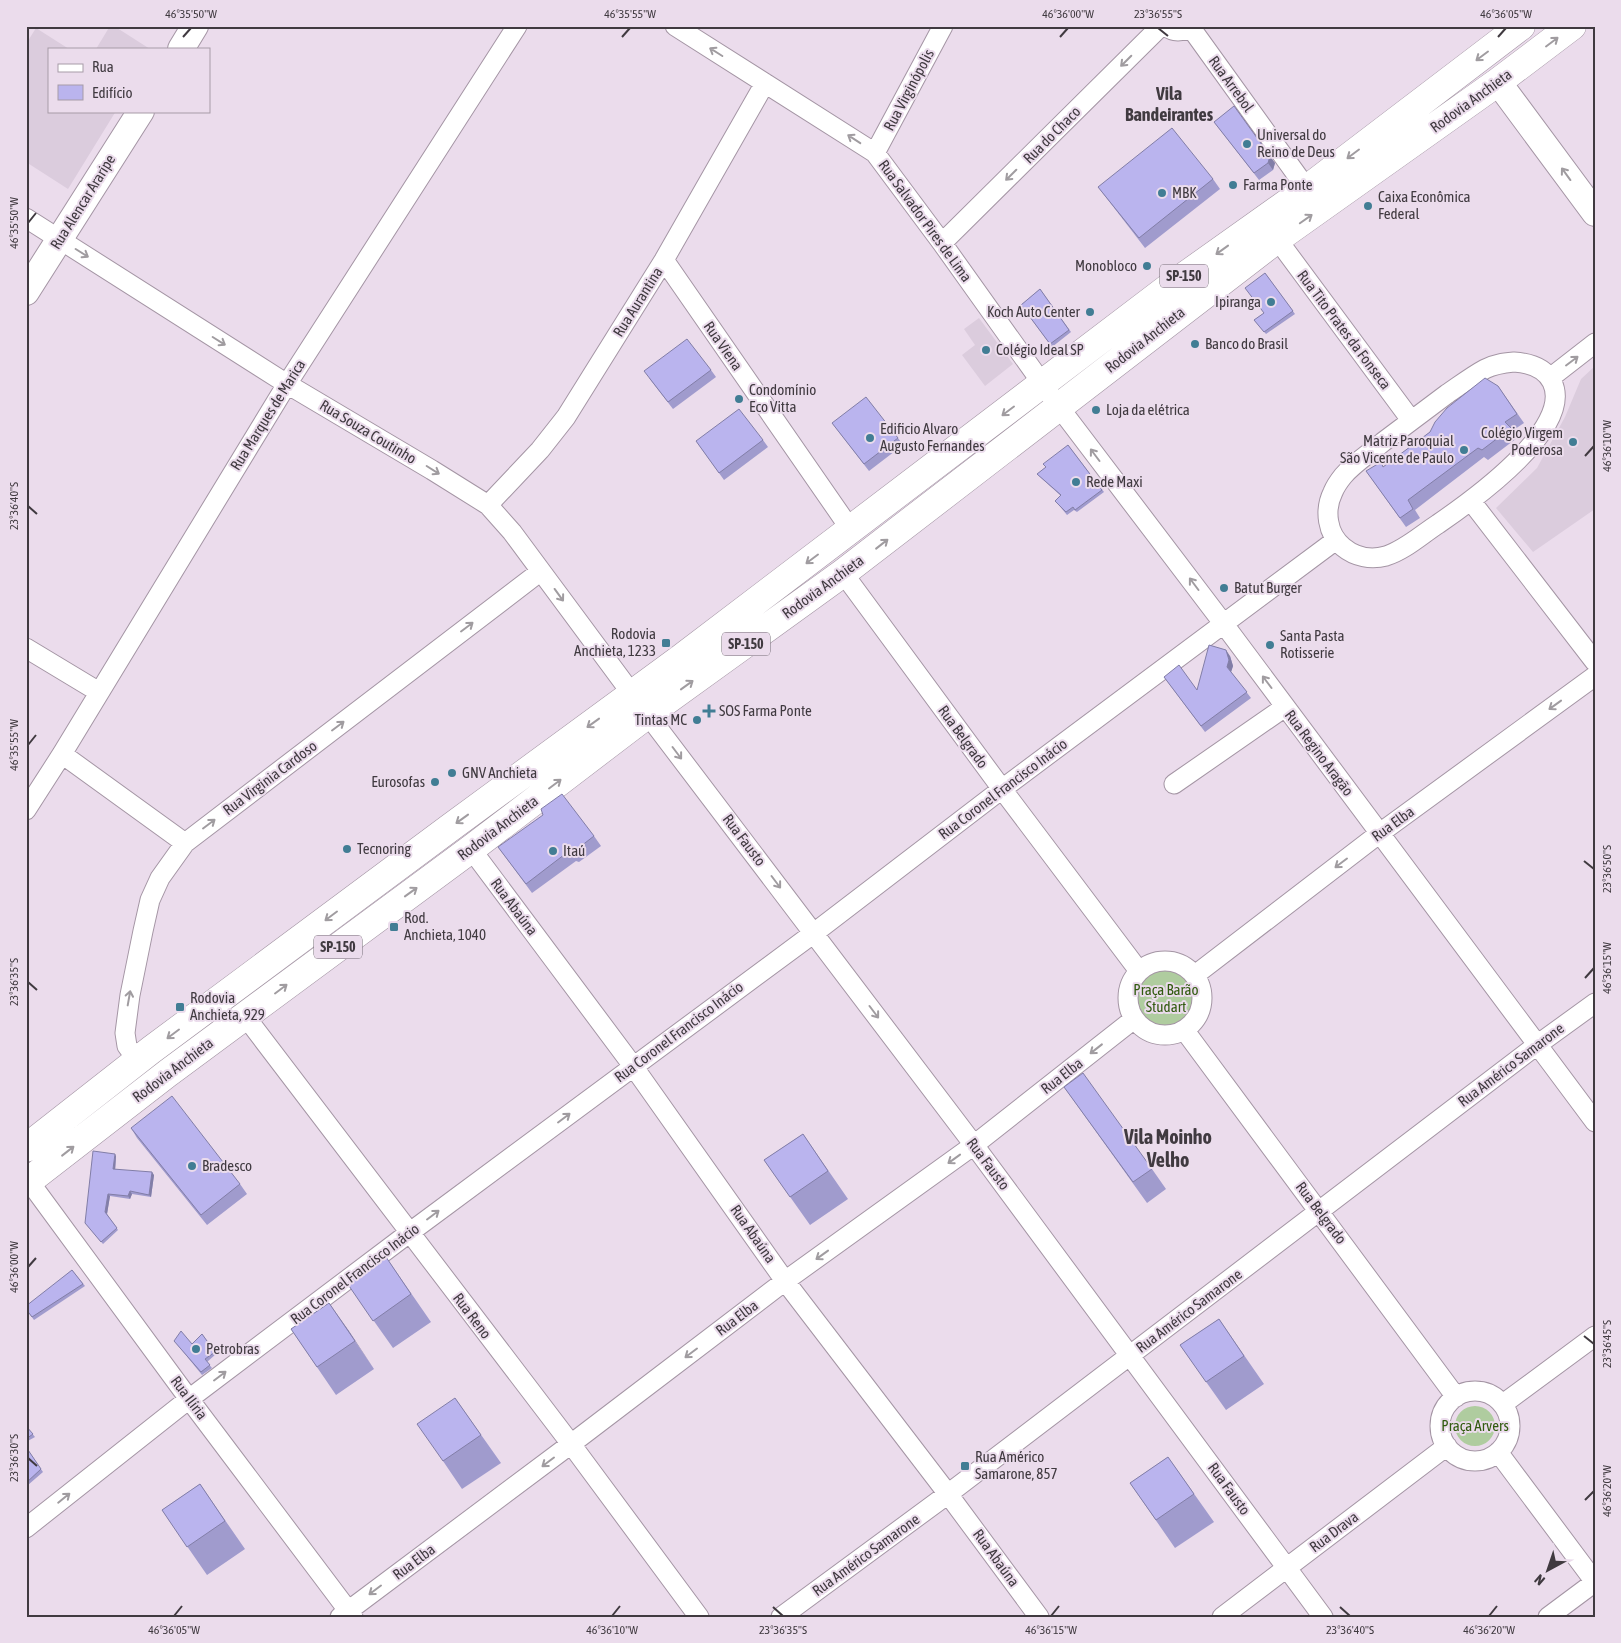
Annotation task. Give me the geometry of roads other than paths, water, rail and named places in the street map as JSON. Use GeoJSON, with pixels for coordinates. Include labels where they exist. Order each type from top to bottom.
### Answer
{"type":"FeatureCollection","features":[{"type":"Feature","properties":{"kind":"highway","name":"Rodovia Anchieta"},"geometry":{"type":"LineString","coordinates":[[27,1180],[471,849],[640,704],[851,530],[1172,285],[1307,188],[1521,26]]}},
{"type":"Feature","properties":{"kind":"highway","name":"Rodovia Anchieta"},"geometry":{"type":"LineString","coordinates":[[26,1148],[137,1060],[451,827],[843,573],[1277,239],[1498,82],[1572,26]]}},
{"type":"Feature","properties":{"kind":"street"},"geometry":{"type":"LineString","coordinates":[[182,48],[195,26]]}},
{"type":"Feature","properties":{"kind":"street","name":"Rua Marques de Marica"},"geometry":{"type":"LineString","coordinates":[[26,810],[287,384],[517,26]]}},
{"type":"Feature","properties":{"kind":"street","name":"Rua Salvador Pires de Lima"},"geometry":{"type":"LineString","coordinates":[[675,26],[875,153],[942,243],[1042,385]]}},
{"type":"Feature","properties":{"kind":"street","name":"Rua Virginópolis"},"geometry":{"type":"LineString","coordinates":[[875,153],[943,26]]}},
{"type":"Feature","properties":{"kind":"street","name":"Rua do Chaco"},"geometry":{"type":"LineString","coordinates":[[942,243],[1161,26]]}},
{"type":"Feature","properties":{"kind":"street"},"geometry":{"type":"LineString","coordinates":[[1165,26],[1176,32],[1192,27]]}},
{"type":"Feature","properties":{"kind":"street","name":"Rua Arrebol"},"geometry":{"type":"LineString","coordinates":[[1192,27],[1307,188]]}},
{"type":"Feature","properties":{"kind":"street"},"geometry":{"type":"LineString","coordinates":[[1498,82],[1595,213]]}},
{"type":"Feature","properties":{"kind":"street","name":"Rua Aurantina"},"geometry":{"type":"LineString","coordinates":[[488,505],[540,450],[566,417],[664,260],[765,83]]}},
{"type":"Feature","properties":{"kind":"street","name":"Rua Alencar Araripe"},"geometry":{"type":"LineString","coordinates":[[26,292],[140,112]]}},
{"type":"Feature","properties":{"kind":"street","name":"Rua Souza Coutinho"},"geometry":{"type":"LineString","coordinates":[[26,218],[287,384],[488,505],[512,532],[640,704]]}},
{"type":"Feature","properties":{"kind":"street","name":"Rua Tito Prates da Fonseca"},"geometry":{"type":"LineString","coordinates":[[1277,239],[1411,420]]}},
{"type":"Feature","properties":{"kind":"street","name":"Rua Viena"},"geometry":{"type":"LineString","coordinates":[[664,260],[851,530]]}},
{"type":"Feature","properties":{"kind":"street"},"geometry":{"type":"LineString","coordinates":[[1550,378],[1595,343]]}},
{"type":"Feature","properties":{"kind":"street"},"geometry":{"type":"LineString","coordinates":[[1500,363],[1527,363],[1540,369],[1550,378],[1556,389],[1556,395],[1548,422],[1515,462],[1493,484],[1471,501],[1402,549],[1385,556],[1370,558],[1355,555],[1336,540],[1328,517],[1328,502],[1333,491],[1348,471],[1411,420],[1478,374],[1500,363]]}},
{"type":"Feature","properties":{"kind":"street","name":"Rua Regino Aragão"},"geometry":{"type":"LineString","coordinates":[[1042,385],[1223,623],[1595,1122]]}},
{"type":"Feature","properties":{"kind":"street"},"geometry":{"type":"LineString","coordinates":[[1471,501],[1595,662]]}},
{"type":"Feature","properties":{"kind":"street","name":"Rua Coronel Francisco Inácio"},"geometry":{"type":"LineString","coordinates":[[26,1528],[189,1399],[409,1233],[814,933],[1002,789],[1336,540]]}},
{"type":"Feature","properties":{"kind":"street","name":"Rua Virginia Cardoso"},"geometry":{"type":"LineString","coordinates":[[137,1060],[127,1046],[125,1033],[130,995],[143,931],[150,900],[160,878],[185,843],[541,571]]}},
{"type":"Feature","properties":{"kind":"street","name":"Rua Belgrado"},"geometry":{"type":"LineString","coordinates":[[843,573],[1139,971]]}},
{"type":"Feature","properties":{"kind":"street"},"geometry":{"type":"LineString","coordinates":[[26,648],[99,692]]}},
{"type":"Feature","properties":{"kind":"street","name":"Rua Elba"},"geometry":{"type":"LineString","coordinates":[[1195,975],[1380,833],[1595,676]]}},
{"type":"Feature","properties":{"kind":"street","name":"Rua Fausto"},"geometry":{"type":"LineString","coordinates":[[640,704],[974,1145],[1324,1617]]}},
{"type":"Feature","properties":{"kind":"street"},"geometry":{"type":"LineString","coordinates":[[1174,784],[1285,707]]}},
{"type":"Feature","properties":{"kind":"street"},"geometry":{"type":"LineString","coordinates":[[62,754],[185,843]]}},
{"type":"Feature","properties":{"kind":"street","name":"Rua Abaúna"},"geometry":{"type":"LineString","coordinates":[[471,849],[633,1066],[786,1281],[1039,1617]]}},
{"type":"Feature","properties":{"kind":"street"},"geometry":{"type":"LineString","coordinates":[[1168,960],[1183,965],[1195,975],[1201,986],[1203,998],[1201,1011],[1195,1022],[1185,1030],[1175,1035],[1163,1036],[1142,1028],[1134,1020],[1128,1000],[1129,989],[1139,971],[1157,961],[1168,960]]}},
{"type":"Feature","properties":{"kind":"street","name":"Rua Américo Samarone"},"geometry":{"type":"LineString","coordinates":[[782,1617],[948,1494],[1537,1045],[1595,1003]]}},
{"type":"Feature","properties":{"kind":"street","name":"Rua Reno"},"geometry":{"type":"LineString","coordinates":[[245,1016],[699,1617]]}},
{"type":"Feature","properties":{"kind":"street","name":"Rua Elba"},"geometry":{"type":"LineString","coordinates":[[347,1615],[786,1281],[974,1145],[1134,1020]]}},
{"type":"Feature","properties":{"kind":"street","name":"Rua Belgrado"},"geometry":{"type":"LineString","coordinates":[[1185,1030],[1456,1397]]}},
{"type":"Feature","properties":{"kind":"street","name":"Rua Ilíria"},"geometry":{"type":"LineString","coordinates":[[27,1180],[347,1615]]}},
{"type":"Feature","properties":{"kind":"street"},"geometry":{"type":"LineString","coordinates":[[1503,1404],[1595,1336]]}},
{"type":"Feature","properties":{"kind":"street"},"geometry":{"type":"LineString","coordinates":[[1481,1391],[1493,1396],[1503,1404],[1509,1416],[1510,1429],[1506,1442],[1498,1452],[1486,1459],[1472,1461],[1458,1456],[1447,1446],[1442,1436],[1441,1419],[1445,1409],[1456,1397],[1468,1392],[1481,1391]]}},
{"type":"Feature","properties":{"kind":"street","name":"Rua Drava"},"geometry":{"type":"LineString","coordinates":[[1223,1616],[1447,1446]]}},
{"type":"Feature","properties":{"kind":"street"},"geometry":{"type":"LineString","coordinates":[[1498,1452],[1595,1582],[1548,1617]]}},
{"type":"Feature","properties":{"kind":"place","name":"Universal do Reino de Deus"},"geometry":{"type":"Point","coordinates":[1247,144]}},
{"type":"Feature","properties":{"kind":"place","name":"Farma Ponte"},"geometry":{"type":"Point","coordinates":[1233,185]}},
{"type":"Feature","properties":{"kind":"place","name":"MBK"},"geometry":{"type":"Point","coordinates":[1162,193]}},
{"type":"Feature","properties":{"kind":"place","name":"Caixa Econômica Federal"},"geometry":{"type":"Point","coordinates":[1368,206]}},
{"type":"Feature","properties":{"kind":"place","name":"Monobloco"},"geometry":{"type":"Point","coordinates":[1147,266]}},
{"type":"Feature","properties":{"kind":"place","name":"Ipiranga"},"geometry":{"type":"Point","coordinates":[1271,302]}},
{"type":"Feature","properties":{"kind":"place","name":"Koch Auto Center"},"geometry":{"type":"Point","coordinates":[1090,312]}},
{"type":"Feature","properties":{"kind":"place","name":"Banco do Brasil"},"geometry":{"type":"Point","coordinates":[1195,344]}},
{"type":"Feature","properties":{"kind":"place","name":"Colégio Ideal SP"},"geometry":{"type":"Point","coordinates":[986,350]}},
{"type":"Feature","properties":{"kind":"place","name":"Condomínio Eco Vitta"},"geometry":{"type":"Point","coordinates":[739,399]}},
{"type":"Feature","properties":{"kind":"place","name":"Loja da elétrica"},"geometry":{"type":"Point","coordinates":[1096,410]}},
{"type":"Feature","properties":{"kind":"place","name":"Edificio Alvaro Augusto Fernandes"},"geometry":{"type":"Point","coordinates":[870,438]}},
{"type":"Feature","properties":{"kind":"place","name":"Colégio Virgem Poderosa"},"geometry":{"type":"Point","coordinates":[1573,442]}},
{"type":"Feature","properties":{"kind":"place","name":"Matriz Paroquial São Vicente de Paulo"},"geometry":{"type":"Point","coordinates":[1464,450]}},
{"type":"Feature","properties":{"kind":"place","name":"Rede Maxi"},"geometry":{"type":"Point","coordinates":[1076,482]}},
{"type":"Feature","properties":{"kind":"place","name":"Batut Burger"},"geometry":{"type":"Point","coordinates":[1224,588]}},
{"type":"Feature","properties":{"kind":"place","name":"Rodovia Anchieta, 1233"},"geometry":{"type":"Point","coordinates":[666,643]}},
{"type":"Feature","properties":{"kind":"place","name":"Santa Pasta Rotisserie"},"geometry":{"type":"Point","coordinates":[1270,645]}},
{"type":"Feature","properties":{"kind":"place","name":"SOS Farma Ponte"},"geometry":{"type":"Point","coordinates":[709,711]}},
{"type":"Feature","properties":{"kind":"place","name":"Tintas MC"},"geometry":{"type":"Point","coordinates":[697,720]}},
{"type":"Feature","properties":{"kind":"place","name":"GNV Anchieta"},"geometry":{"type":"Point","coordinates":[452,773]}},
{"type":"Feature","properties":{"kind":"place","name":"Eurosofas"},"geometry":{"type":"Point","coordinates":[435,782]}},
{"type":"Feature","properties":{"kind":"place","name":"Tecnoring"},"geometry":{"type":"Point","coordinates":[347,849]}},
{"type":"Feature","properties":{"kind":"place","name":"Itaú"},"geometry":{"type":"Point","coordinates":[553,851]}},
{"type":"Feature","properties":{"kind":"place","name":"Rod. Anchieta, 1040"},"geometry":{"type":"Point","coordinates":[394,927]}},
{"type":"Feature","properties":{"kind":"place","name":"Rodovia Anchieta, 929"},"geometry":{"type":"Point","coordinates":[180,1007]}},
{"type":"Feature","properties":{"kind":"place","name":"Bradesco"},"geometry":{"type":"Point","coordinates":[192,1166]}},
{"type":"Feature","properties":{"kind":"place","name":"Petrobras"},"geometry":{"type":"Point","coordinates":[196,1349]}},
{"type":"Feature","properties":{"kind":"place","name":"Rua Américo Samarone, 857"},"geometry":{"type":"Point","coordinates":[965,1466]}},
{"type":"Feature","properties":{"kind":"district","name":"Vila Bandeirantes"},"geometry":{"type":"Point","coordinates":[1169,104]}},
{"type":"Feature","properties":{"kind":"district","name":"Vila Moinho Velho"},"geometry":{"type":"Point","coordinates":[1168,1148]}},
{"type":"Feature","properties":{"kind":"park label","name":"Praça Barão Studart"},"geometry":{"type":"Point","coordinates":[1166,998]}},
{"type":"Feature","properties":{"kind":"park label","name":"Praça Arvers"},"geometry":{"type":"Point","coordinates":[1475,1426]}}]}
